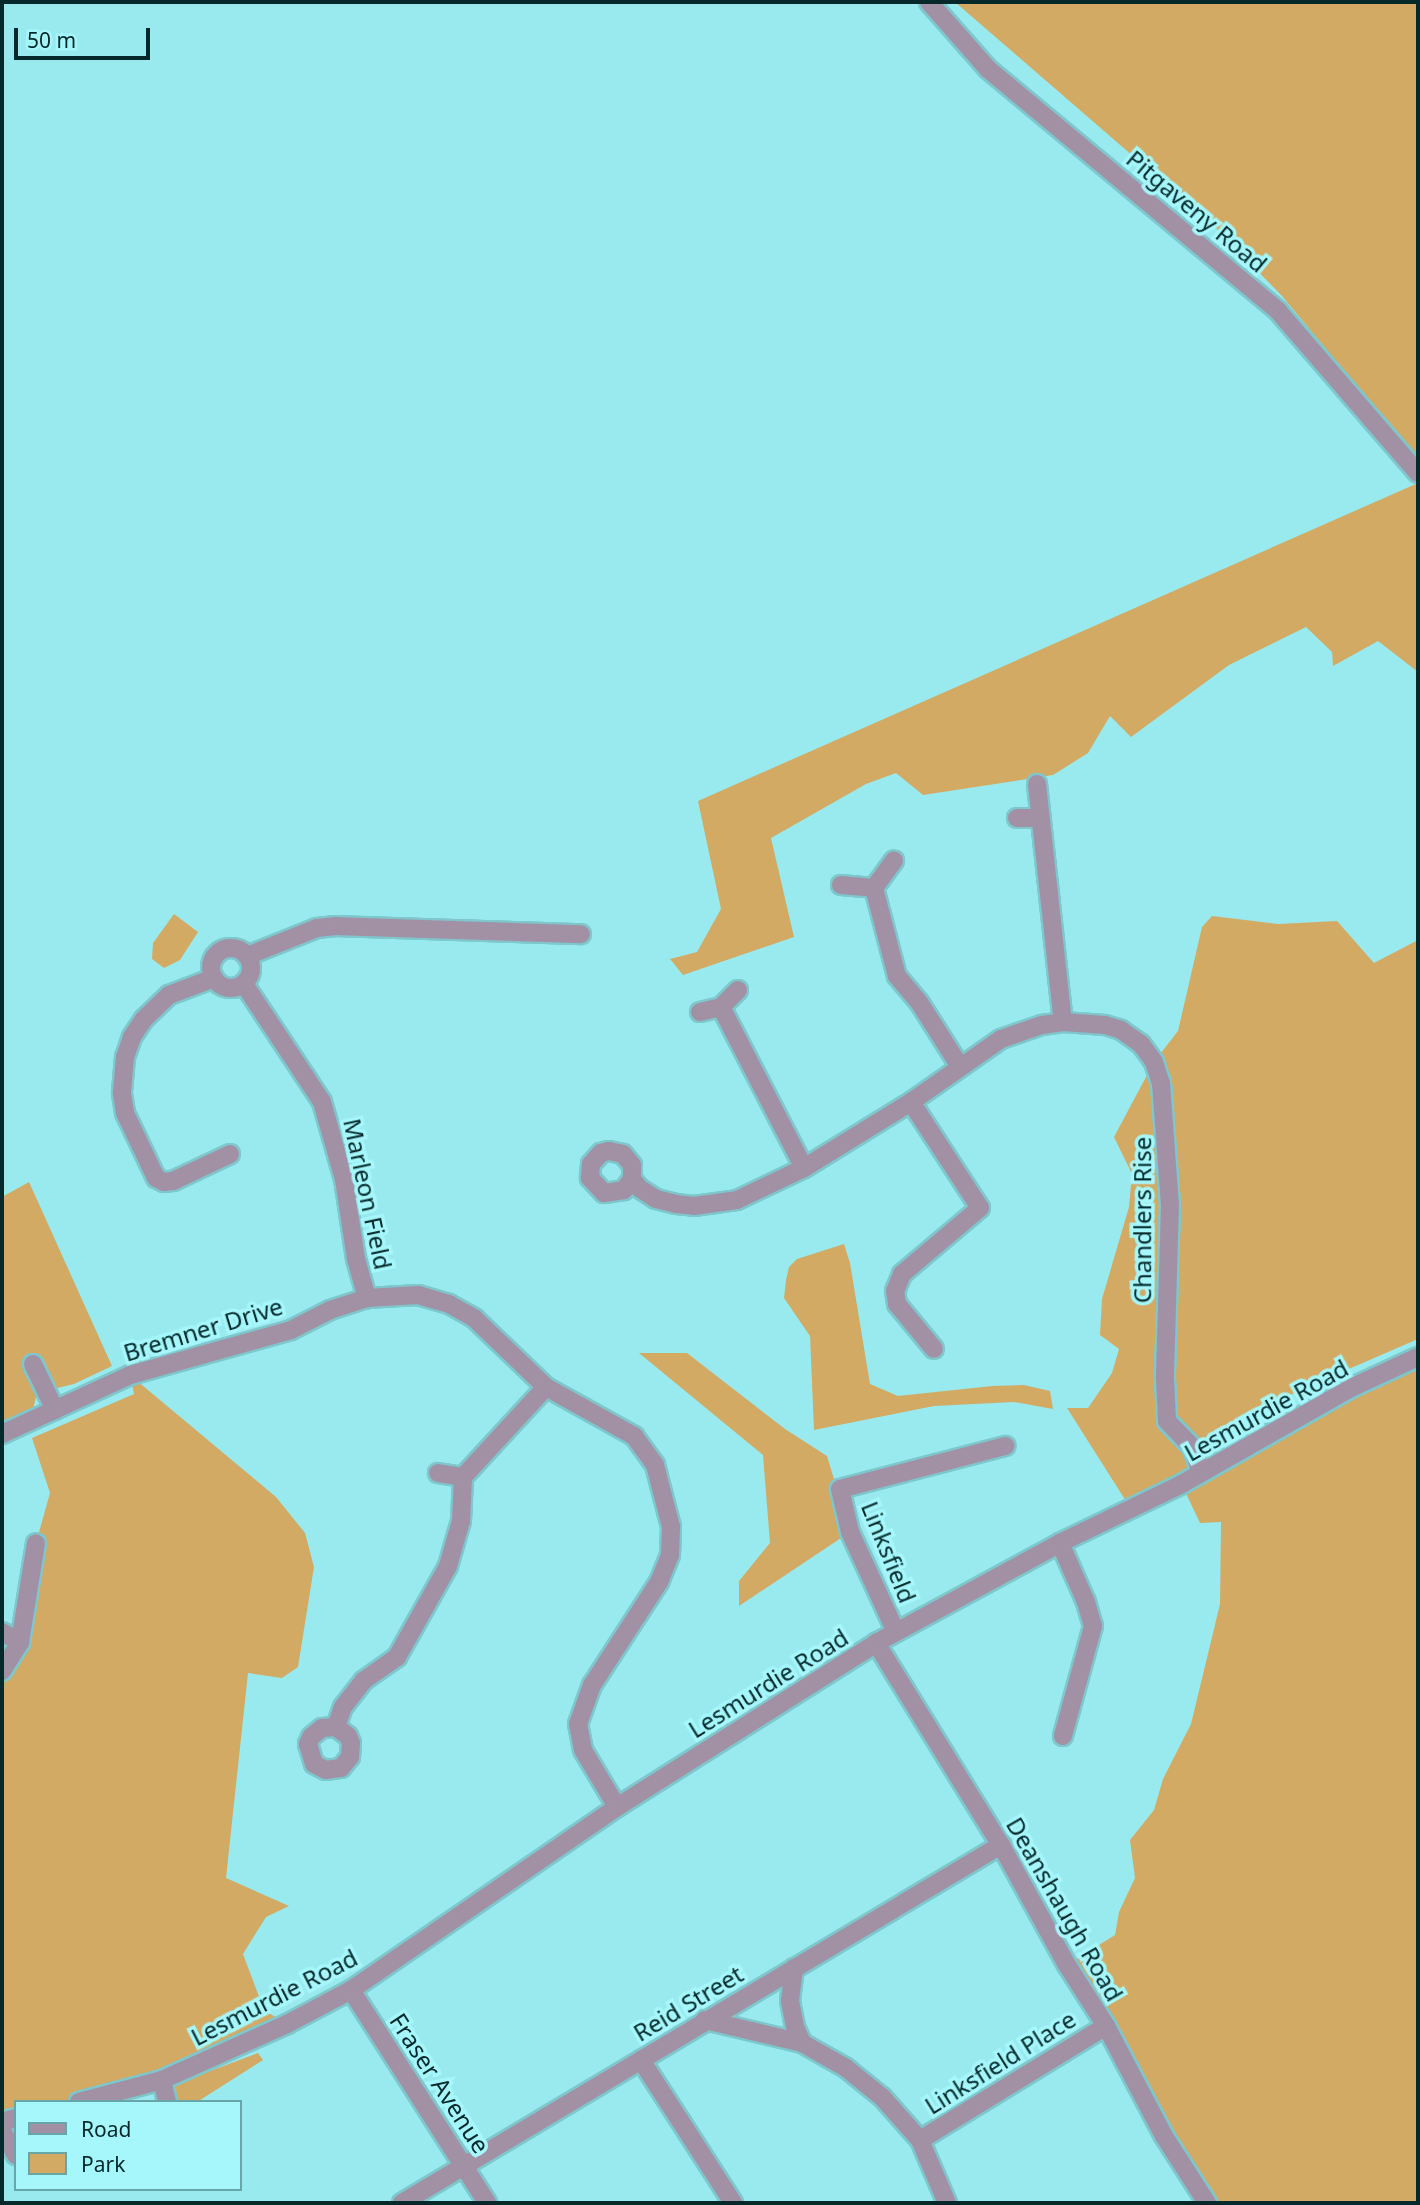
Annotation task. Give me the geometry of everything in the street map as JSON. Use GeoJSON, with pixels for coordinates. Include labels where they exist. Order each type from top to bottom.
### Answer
{"type":"FeatureCollection","features":[{"type":"Feature","properties":{"kind":"street","name":"Pitgaveny Road"},"geometry":{"type":"LineString","coordinates":[[929,2],[988,69],[1278,310],[1418,472]]}},
{"type":"Feature","properties":{"kind":"street"},"geometry":{"type":"LineString","coordinates":[[1037,783],[1063,1023]]}},
{"type":"Feature","properties":{"kind":"street"},"geometry":{"type":"LineString","coordinates":[[1017,818],[1040,818]]}},
{"type":"Feature","properties":{"kind":"street"},"geometry":{"type":"LineString","coordinates":[[874,888],[894,860]]}},
{"type":"Feature","properties":{"kind":"street"},"geometry":{"type":"LineString","coordinates":[[841,885],[874,888]]}},
{"type":"Feature","properties":{"kind":"street"},"geometry":{"type":"LineString","coordinates":[[874,888],[897,976],[919,1002],[959,1065]]}},
{"type":"Feature","properties":{"kind":"street"},"geometry":{"type":"LineString","coordinates":[[247,956],[251,974],[244,984],[231,988],[214,978],[211,965],[217,953],[230,948],[247,956],[309,930],[336,926],[581,934]]}},
{"type":"Feature","properties":{"kind":"street"},"geometry":{"type":"LineString","coordinates":[[214,978],[169,995],[144,1019],[132,1037],[125,1057],[122,1094],[125,1113],[156,1178],[164,1182],[173,1181],[230,1154]]}},
{"type":"Feature","properties":{"kind":"street","name":"Marleon Field"},"geometry":{"type":"LineString","coordinates":[[244,984],[322,1102],[344,1179],[356,1259],[367,1298],[418,1295],[449,1304],[474,1318],[498,1338],[546,1387],[634,1436],[655,1465],[671,1527],[670,1555],[659,1581],[592,1685],[578,1724],[583,1750],[617,1807]]}},
{"type":"Feature","properties":{"kind":"street"},"geometry":{"type":"LineString","coordinates":[[699,1012],[721,1007],[738,990]]}},
{"type":"Feature","properties":{"kind":"street"},"geometry":{"type":"LineString","coordinates":[[721,1007],[804,1168]]}},
{"type":"Feature","properties":{"kind":"street","name":"Chandlers Rise"},"geometry":{"type":"LineString","coordinates":[[632,1180],[656,1199],[694,1206],[737,1200],[804,1168],[911,1102],[959,1065],[1001,1039],[1042,1025],[1063,1023],[1105,1025],[1121,1030],[1141,1044],[1154,1062],[1161,1083],[1170,1205],[1165,1378],[1167,1421],[1193,1448],[1201,1473]]}},
{"type":"Feature","properties":{"kind":"street"},"geometry":{"type":"LineString","coordinates":[[911,1102],[980,1208],[902,1274],[895,1291],[897,1304],[934,1349]]}},
{"type":"Feature","properties":{"kind":"street","name":"Bremner Drive"},"geometry":{"type":"LineString","coordinates":[[2,1434],[130,1376],[290,1330],[330,1310],[367,1298]]}},
{"type":"Feature","properties":{"kind":"street","name":"Lesmurdie Road"},"geometry":{"type":"LineString","coordinates":[[87,2100],[162,2080],[287,2024],[351,1990],[617,1807],[876,1643],[1060,1543],[1201,1473],[1353,1387],[1418,1357]]}},
{"type":"Feature","properties":{"kind":"street"},"geometry":{"type":"LineString","coordinates":[[33,1364],[55,1410]]}},
{"type":"Feature","properties":{"kind":"street"},"geometry":{"type":"LineString","coordinates":[[336,1727],[343,1707],[352,1693],[363,1681],[397,1657],[448,1566],[461,1521],[463,1477],[546,1387]]}},
{"type":"Feature","properties":{"kind":"street","name":"Linksfield"},"geometry":{"type":"LineString","coordinates":[[896,1632],[850,1532],[839,1489],[1005,1446]]}},
{"type":"Feature","properties":{"kind":"street"},"geometry":{"type":"LineString","coordinates":[[438,1473],[463,1477]]}},
{"type":"Feature","properties":{"kind":"street"},"geometry":{"type":"LineString","coordinates":[[2,1671],[20,1642],[36,1543]]}},
{"type":"Feature","properties":{"kind":"street"},"geometry":{"type":"LineString","coordinates":[[1060,1543],[1086,1602],[1093,1626],[1063,1737]]}},
{"type":"Feature","properties":{"kind":"street"},"geometry":{"type":"LineString","coordinates":[[2,1632],[20,1642]]}},
{"type":"Feature","properties":{"kind":"street","name":"Deanshaugh Road"},"geometry":{"type":"LineString","coordinates":[[876,1643],[1001,1845],[1067,1965],[1105,2026],[1164,2136],[1207,2203]]}},
{"type":"Feature","properties":{"kind":"street","name":"Reid Street"},"geometry":{"type":"LineString","coordinates":[[402,2203],[1001,1845]]}},
{"type":"Feature","properties":{"kind":"street"},"geometry":{"type":"LineString","coordinates":[[794,1968],[790,2001],[802,2043]]}},
{"type":"Feature","properties":{"kind":"street","name":"Fraser Avenue"},"geometry":{"type":"LineString","coordinates":[[351,1990],[487,2203]]}},
{"type":"Feature","properties":{"kind":"street"},"geometry":{"type":"LineString","coordinates":[[705,2020],[802,2043],[846,2068],[882,2097],[920,2140],[947,2203]]}},
{"type":"Feature","properties":{"kind":"street","name":"Linksfield Place"},"geometry":{"type":"LineString","coordinates":[[920,2140],[1105,2026]]}},
{"type":"Feature","properties":{"kind":"street"},"geometry":{"type":"LineString","coordinates":[[641,2060],[733,2203]]}},
{"type":"Feature","properties":{"kind":"street"},"geometry":{"type":"LineString","coordinates":[[162,2080],[167,2100]]}},
{"type":"Feature","properties":{"kind":"street"},"geometry":{"type":"LineString","coordinates":[[2,2131],[14,2152]]}},
{"type":"Feature","properties":{"kind":"green space"},"geometry":{"type":"Polygon","coordinates":[[[955,2],[1418,2],[1418,460],[1282,296],[1216,228],[955,2]]]}},
{"type":"Feature","properties":{"kind":"green space"},"geometry":{"type":"Polygon","coordinates":[[[1418,483],[1418,672],[1378,641],[1333,666],[1332,652],[1306,627],[1229,665],[1131,737],[1110,716],[1088,753],[1053,775],[923,795],[896,773],[866,784],[771,838],[794,937],[683,975],[670,959],[697,952],[721,909],[698,801],[1418,483]]]}},
{"type":"Feature","properties":{"kind":"green space"},"geometry":{"type":"Polygon","coordinates":[[[174,914],[198,932],[180,960],[164,968],[152,959],[153,943],[174,914]]]}},
{"type":"Feature","properties":{"kind":"green space"},"geometry":{"type":"Polygon","coordinates":[[[1212,916],[1278,924],[1337,921],[1374,963],[1418,940],[1418,1339],[1298,1391],[1193,1448],[1201,1473],[1418,1357],[1418,2203],[1207,2203],[1067,1965],[1115,1935],[1119,1912],[1135,1878],[1130,1840],[1154,1810],[1163,1779],[1191,1724],[1220,1604],[1221,1522],[1200,1523],[1182,1485],[1131,1509],[1067,1408],[1088,1408],[1112,1373],[1119,1349],[1100,1335],[1102,1299],[1129,1207],[1132,1174],[1114,1137],[1154,1062],[1178,1031],[1202,927],[1212,916]]]}},
{"type":"Feature","properties":{"kind":"green space"},"geometry":{"type":"Polygon","coordinates":[[[29,1182],[112,1366],[74,1384],[37,1393],[33,1409],[2,1426],[2,1197],[29,1182]]]}},
{"type":"Feature","properties":{"kind":"green space"},"geometry":{"type":"Polygon","coordinates":[[[844,1244],[850,1263],[870,1384],[898,1396],[1024,1385],[1050,1391],[1053,1409],[1014,1402],[934,1406],[814,1430],[810,1336],[784,1298],[786,1280],[789,1267],[797,1259],[844,1244]]]}},
{"type":"Feature","properties":{"kind":"green space"},"geometry":{"type":"Polygon","coordinates":[[[639,1353],[687,1353],[785,1429],[827,1456],[850,1532],[739,1606],[739,1581],[770,1543],[763,1455],[639,1353]]]}},
{"type":"Feature","properties":{"kind":"green space"},"geometry":{"type":"Polygon","coordinates":[[[130,1375],[276,1497],[305,1533],[314,1567],[298,1667],[282,1678],[248,1673],[226,1878],[289,1906],[266,1917],[243,1954],[264,2010],[287,2024],[162,2080],[87,2100],[14,2100],[14,2119],[2,2122],[2,1671],[20,1642],[36,1543],[50,1493],[32,1438],[134,1394],[130,1375]]]}},
{"type":"Feature","properties":{"kind":"green space"},"geometry":{"type":"Polygon","coordinates":[[[258,2053],[263,2060],[200,2100],[174,2100],[173,2089],[178,2083],[258,2053]]]}}]}
